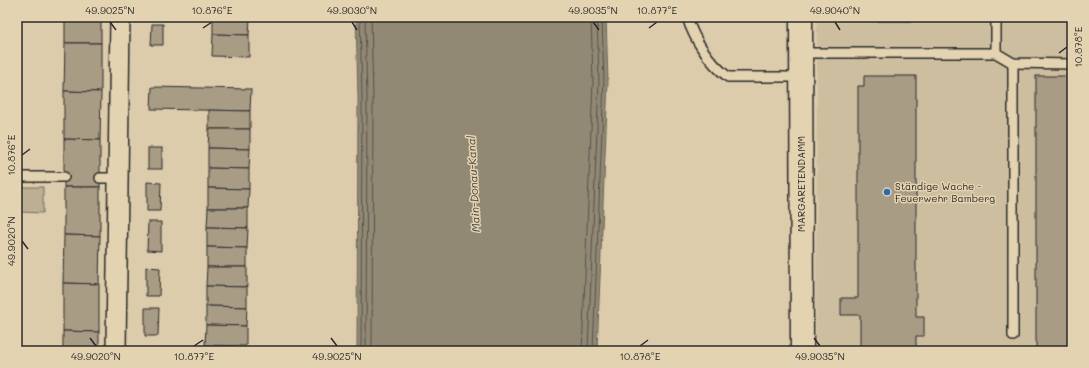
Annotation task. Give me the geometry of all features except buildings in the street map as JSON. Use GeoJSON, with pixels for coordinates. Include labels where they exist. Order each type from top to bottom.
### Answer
{"type":"FeatureCollection","features":[{"type":"Feature","properties":{"kind":"street"},"geometry":{"type":"LineString","coordinates":[[116,351],[109,178],[120,17]]}},
{"type":"Feature","properties":{"kind":"street","name":"MARGARETENDAMM"},"geometry":{"type":"LineString","coordinates":[[801,17],[802,351]]}},
{"type":"Feature","properties":{"kind":"lane"},"geometry":{"type":"LineString","coordinates":[[687,17],[699,43],[717,69],[728,78],[801,77]]}},
{"type":"Feature","properties":{"kind":"lane"},"geometry":{"type":"LineString","coordinates":[[996,17],[996,53]]}},
{"type":"Feature","properties":{"kind":"lane"},"geometry":{"type":"LineString","coordinates":[[801,53],[996,53],[1013,63],[1072,64]]}},
{"type":"Feature","properties":{"kind":"lane"},"geometry":{"type":"LineString","coordinates":[[1013,63],[1013,336]]}},
{"type":"Feature","properties":{"kind":"lane"},"geometry":{"type":"LineString","coordinates":[[17,177],[64,177]]}},
{"type":"Feature","properties":{"kind":"shaded area"},"geometry":{"type":"Polygon","coordinates":[[[817,17],[1072,17],[1072,351],[816,351],[817,17]]]}},
{"type":"Feature","properties":{"kind":"shaded area"},"geometry":{"type":"Polygon","coordinates":[[[21,187],[43,187],[43,213],[20,212],[21,187]]]}},
{"type":"Feature","properties":{"kind":"water","name":"Main-Donau-Kanal"},"geometry":{"type":"Polygon","coordinates":[[[356,17],[606,17],[608,81],[597,351],[357,351],[358,97],[356,17]]]}},
{"type":"Feature","properties":{"kind":"place","name":"Ständige Wache - Feuerwehr Bamberg"},"geometry":{"type":"Point","coordinates":[887,192]}}]}
